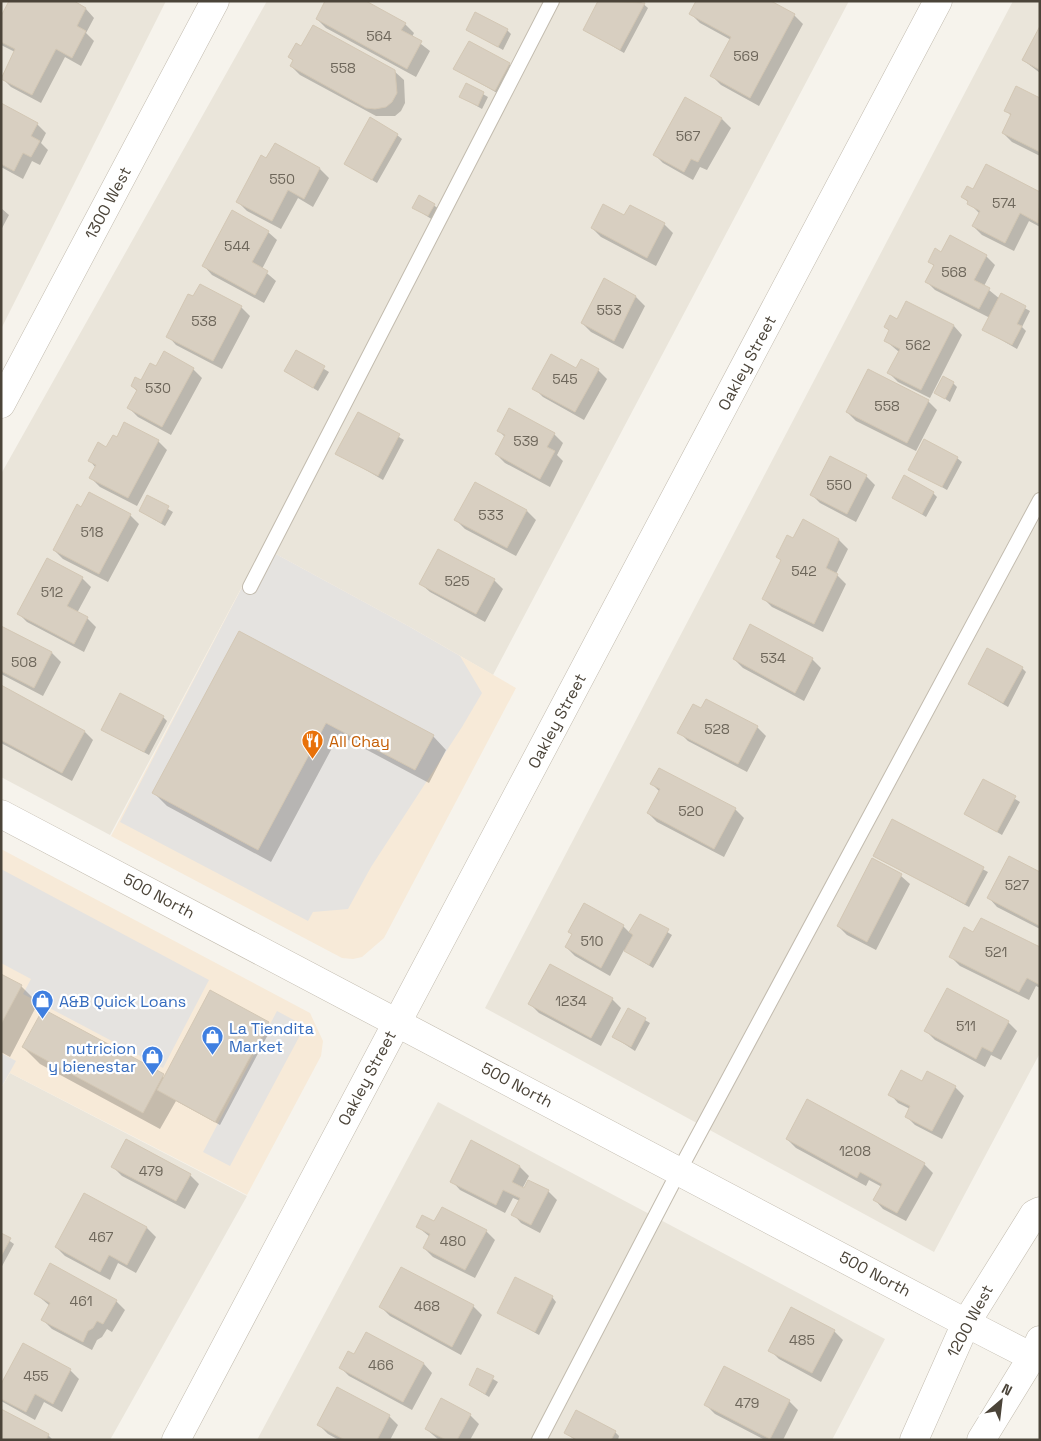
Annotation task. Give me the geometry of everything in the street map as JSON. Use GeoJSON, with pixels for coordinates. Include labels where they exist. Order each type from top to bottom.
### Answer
{"type":"FeatureCollection","features":[{"type":"Feature","properties":{"kind":"street","name":"1300 West"},"geometry":{"type":"LineString","coordinates":[[1,404],[215,1]]}},
{"type":"Feature","properties":{"kind":"street","name":"Oakley Street"},"geometry":{"type":"LineString","coordinates":[[176,1440],[938,1]]}},
{"type":"Feature","properties":{"kind":"street","name":"500 North"},"geometry":{"type":"LineString","coordinates":[[1,814],[966,1322],[1038,1356]]}},
{"type":"Feature","properties":{"kind":"street","name":"1200 West"},"geometry":{"type":"LineString","coordinates":[[914,1440],[966,1322],[1034,1214],[1040,1211]]}},
{"type":"Feature","properties":{"kind":"street"},"geometry":{"type":"LineString","coordinates":[[981,1440],[1038,1356]]}},
{"type":"Feature","properties":{"kind":"lane"},"geometry":{"type":"LineString","coordinates":[[250,587],[552,1]]}},
{"type":"Feature","properties":{"kind":"lane"},"geometry":{"type":"LineString","coordinates":[[539,1440],[679,1171],[1040,500]]}},
{"type":"Feature","properties":{"kind":"shaded area"},"geometry":{"type":"Polygon","coordinates":[[[1,1],[166,1],[1,329],[1,1]]]}},
{"type":"Feature","properties":{"kind":"shaded area"},"geometry":{"type":"Polygon","coordinates":[[[267,1],[849,1],[493,675],[410,627],[263,547],[110,835],[1,777],[1,474],[267,1]]]}},
{"type":"Feature","properties":{"kind":"shaded area"},"geometry":{"type":"Polygon","coordinates":[[[1013,1],[1040,1],[1040,1053],[934,1252],[485,1008],[1013,1]]]}},
{"type":"Feature","properties":{"kind":"shaded area"},"geometry":{"type":"Polygon","coordinates":[[[263,547],[410,627],[516,688],[384,938],[362,957],[353,959],[342,958],[111,836],[263,547]]]}},
{"type":"Feature","properties":{"kind":"shaded area"},"geometry":{"type":"Polygon","coordinates":[[[263,547],[460,656],[482,693],[371,867],[348,909],[313,912],[308,921],[120,822],[263,547]]]}},
{"type":"Feature","properties":{"kind":"shaded area"},"geometry":{"type":"Polygon","coordinates":[[[1,849],[310,1013],[323,1041],[321,1056],[247,1195],[10,1073],[1,1088],[1,849]]]}},
{"type":"Feature","properties":{"kind":"shaded area"},"geometry":{"type":"Polygon","coordinates":[[[1,869],[209,980],[163,1068],[23,994],[31,979],[1,963],[1,869]]]}},
{"type":"Feature","properties":{"kind":"shaded area"},"geometry":{"type":"Polygon","coordinates":[[[277,1011],[305,1026],[230,1166],[203,1152],[277,1011]]]}},
{"type":"Feature","properties":{"kind":"shaded area"},"geometry":{"type":"Polygon","coordinates":[[[1,1053],[16,1061],[1,1088],[1,1053]]]}},
{"type":"Feature","properties":{"kind":"shaded area"},"geometry":{"type":"Polygon","coordinates":[[[10,1073],[247,1196],[110,1440],[1,1440],[1,1088],[10,1073]]]}},
{"type":"Feature","properties":{"kind":"shaded area"},"geometry":{"type":"Polygon","coordinates":[[[438,1102],[885,1339],[832,1440],[257,1440],[438,1102]]]}},
{"type":"Feature","properties":{"kind":"building"},"geometry":{"type":"Polygon","coordinates":[[[9,1],[74,1],[86,8],[77,26],[86,31],[72,58],[56,49],[32,95],[1,79],[15,49],[1,42],[1,16],[9,1]]]}},
{"type":"Feature","properties":{"kind":"building"},"geometry":{"type":"Polygon","coordinates":[[[325,1],[366,1],[406,23],[401,30],[422,41],[407,69],[316,19],[325,1]]]}},
{"type":"Feature","properties":{"kind":"building"},"geometry":{"type":"Polygon","coordinates":[[[598,1],[645,3],[620,50],[583,30],[598,1]]]}},
{"type":"Feature","properties":{"kind":"building"},"geometry":{"type":"Polygon","coordinates":[[[696,1],[771,1],[795,14],[750,98],[710,76],[731,37],[689,14],[696,1]]]}},
{"type":"Feature","properties":{"kind":"building"},"geometry":{"type":"Polygon","coordinates":[[[475,12],[508,29],[498,47],[466,30],[475,12]]]}},
{"type":"Feature","properties":{"kind":"building"},"geometry":{"type":"Polygon","coordinates":[[[313,25],[395,70],[397,93],[392,102],[386,107],[366,108],[290,66],[293,60],[288,57],[296,43],[301,46],[313,25]]]}},
{"type":"Feature","properties":{"kind":"building"},"geometry":{"type":"Polygon","coordinates":[[[1040,26],[1040,70],[1022,60],[1040,26]]]}},
{"type":"Feature","properties":{"kind":"building"},"geometry":{"type":"Polygon","coordinates":[[[469,41],[510,63],[495,91],[453,69],[469,41]]]}},
{"type":"Feature","properties":{"kind":"building"},"geometry":{"type":"Polygon","coordinates":[[[466,83],[484,92],[478,106],[459,97],[466,83]]]}},
{"type":"Feature","properties":{"kind":"building"},"geometry":{"type":"Polygon","coordinates":[[[1016,86],[1040,98],[1040,152],[1002,133],[1011,114],[1004,111],[1016,86]]]}},
{"type":"Feature","properties":{"kind":"building"},"geometry":{"type":"Polygon","coordinates":[[[685,97],[722,118],[698,162],[691,159],[684,172],[653,155],[685,97]]]}},
{"type":"Feature","properties":{"kind":"building"},"geometry":{"type":"Polygon","coordinates":[[[1,103],[38,123],[31,136],[40,141],[31,157],[23,153],[14,171],[1,164],[1,103]]]}},
{"type":"Feature","properties":{"kind":"building"},"geometry":{"type":"Polygon","coordinates":[[[370,117],[398,134],[372,180],[344,164],[370,117]]]}},
{"type":"Feature","properties":{"kind":"building"},"geometry":{"type":"Polygon","coordinates":[[[275,143],[320,168],[304,199],[288,190],[272,221],[236,202],[261,155],[266,158],[275,143]]]}},
{"type":"Feature","properties":{"kind":"building"},"geometry":{"type":"Polygon","coordinates":[[[986,164],[1040,192],[1038,223],[1020,213],[1005,243],[972,226],[980,211],[967,204],[968,201],[961,197],[967,186],[973,189],[986,164]]]}},
{"type":"Feature","properties":{"kind":"building"},"geometry":{"type":"Polygon","coordinates":[[[419,195],[435,204],[428,216],[412,208],[419,195]]]}},
{"type":"Feature","properties":{"kind":"building"},"geometry":{"type":"Polygon","coordinates":[[[603,204],[624,215],[630,205],[665,223],[647,258],[591,228],[603,204]]]}},
{"type":"Feature","properties":{"kind":"building"},"geometry":{"type":"Polygon","coordinates":[[[232,210],[269,231],[252,262],[268,271],[255,295],[202,266],[232,210]]]}},
{"type":"Feature","properties":{"kind":"building"},"geometry":{"type":"Polygon","coordinates":[[[950,235],[987,255],[974,280],[990,288],[979,309],[925,282],[934,265],[928,262],[935,248],[941,252],[950,235]]]}},
{"type":"Feature","properties":{"kind":"building"},"geometry":{"type":"Polygon","coordinates":[[[604,278],[636,296],[614,341],[581,323],[604,278]]]}},
{"type":"Feature","properties":{"kind":"building"},"geometry":{"type":"Polygon","coordinates":[[[200,284],[242,306],[213,361],[166,337],[188,294],[193,296],[200,284]]]}},
{"type":"Feature","properties":{"kind":"building"},"geometry":{"type":"Polygon","coordinates":[[[1001,293],[1026,306],[1017,324],[1022,326],[1012,345],[982,330],[1001,293]]]}},
{"type":"Feature","properties":{"kind":"building"},"geometry":{"type":"Polygon","coordinates":[[[906,301],[954,325],[921,390],[887,373],[900,349],[884,341],[889,330],[884,327],[890,315],[897,319],[906,301]]]}},
{"type":"Feature","properties":{"kind":"building"},"geometry":{"type":"Polygon","coordinates":[[[296,350],[325,366],[313,388],[284,371],[296,350]]]}},
{"type":"Feature","properties":{"kind":"building"},"geometry":{"type":"Polygon","coordinates":[[[164,351],[194,368],[162,427],[127,408],[137,390],[131,386],[135,377],[141,380],[150,363],[156,366],[164,351]]]}},
{"type":"Feature","properties":{"kind":"building"},"geometry":{"type":"Polygon","coordinates":[[[551,354],[576,368],[581,359],[599,369],[575,412],[532,389],[551,354]]]}},
{"type":"Feature","properties":{"kind":"building"},"geometry":{"type":"Polygon","coordinates":[[[868,369],[929,400],[907,443],[846,412],[868,369]]]}},
{"type":"Feature","properties":{"kind":"building"},"geometry":{"type":"Polygon","coordinates":[[[943,376],[954,382],[945,399],[934,393],[943,376]]]}},
{"type":"Feature","properties":{"kind":"building"},"geometry":{"type":"Polygon","coordinates":[[[509,408],[555,433],[547,447],[555,451],[540,479],[495,454],[505,435],[497,431],[509,408]]]}},
{"type":"Feature","properties":{"kind":"building"},"geometry":{"type":"Polygon","coordinates":[[[358,412],[400,434],[378,476],[335,454],[358,412]]]}},
{"type":"Feature","properties":{"kind":"building"},"geometry":{"type":"Polygon","coordinates":[[[124,422],[159,440],[128,498],[89,478],[96,465],[88,461],[98,442],[106,447],[113,435],[117,437],[124,422]]]}},
{"type":"Feature","properties":{"kind":"building"},"geometry":{"type":"Polygon","coordinates":[[[924,439],[958,457],[942,487],[908,470],[924,439]]]}},
{"type":"Feature","properties":{"kind":"building"},"geometry":{"type":"Polygon","coordinates":[[[830,456],[867,475],[847,514],[810,495],[830,456]]]}},
{"type":"Feature","properties":{"kind":"building"},"geometry":{"type":"Polygon","coordinates":[[[904,475],[934,492],[922,514],[892,498],[904,475]]]}},
{"type":"Feature","properties":{"kind":"building"},"geometry":{"type":"Polygon","coordinates":[[[475,482],[527,510],[507,548],[454,520],[475,482]]]}},
{"type":"Feature","properties":{"kind":"building"},"geometry":{"type":"Polygon","coordinates":[[[89,492],[131,514],[99,574],[53,550],[77,504],[81,507],[89,492]]]}},
{"type":"Feature","properties":{"kind":"building"},"geometry":{"type":"Polygon","coordinates":[[[147,495],[169,506],[161,523],[139,511],[147,495]]]}},
{"type":"Feature","properties":{"kind":"building"},"geometry":{"type":"Polygon","coordinates":[[[803,519],[839,539],[826,568],[838,574],[814,624],[762,599],[781,560],[776,557],[787,535],[793,538],[803,519]]]}},
{"type":"Feature","properties":{"kind":"building"},"geometry":{"type":"Polygon","coordinates":[[[438,549],[495,579],[476,614],[419,584],[438,549]]]}},
{"type":"Feature","properties":{"kind":"building"},"geometry":{"type":"Polygon","coordinates":[[[47,558],[83,577],[67,606],[88,617],[74,644],[17,614],[47,558]]]}},
{"type":"Feature","properties":{"kind":"building"},"geometry":{"type":"Polygon","coordinates":[[[750,624],[813,658],[795,693],[733,659],[750,624]]]}},
{"type":"Feature","properties":{"kind":"building"},"geometry":{"type":"Polygon","coordinates":[[[1,626],[52,652],[34,688],[1,671],[1,626]]]}},
{"type":"Feature","properties":{"kind":"building"},"geometry":{"type":"Polygon","coordinates":[[[239,631],[434,735],[415,770],[326,723],[258,850],[152,793],[239,631]]]}},
{"type":"Feature","properties":{"kind":"building"},"geometry":{"type":"Polygon","coordinates":[[[987,648],[1023,667],[1003,703],[968,684],[987,648]]]}},
{"type":"Feature","properties":{"kind":"building"},"geometry":{"type":"Polygon","coordinates":[[[1,685],[85,731],[62,773],[1,740],[1,685]]]}},
{"type":"Feature","properties":{"kind":"building"},"geometry":{"type":"Polygon","coordinates":[[[120,693],[164,716],[144,752],[101,730],[120,693]]]}},
{"type":"Feature","properties":{"kind":"building"},"geometry":{"type":"Polygon","coordinates":[[[706,699],[758,726],[738,764],[677,733],[693,704],[701,708],[706,699]]]}},
{"type":"Feature","properties":{"kind":"building"},"geometry":{"type":"Polygon","coordinates":[[[659,768],[736,808],[714,849],[647,813],[660,789],[650,784],[659,768]]]}},
{"type":"Feature","properties":{"kind":"building"},"geometry":{"type":"Polygon","coordinates":[[[983,779],[1016,796],[997,832],[964,814],[983,779]]]}},
{"type":"Feature","properties":{"kind":"building"},"geometry":{"type":"Polygon","coordinates":[[[892,819],[984,867],[965,904],[873,856],[892,819]]]}},
{"type":"Feature","properties":{"kind":"building"},"geometry":{"type":"Polygon","coordinates":[[[1009,856],[1040,872],[1040,926],[987,898],[1009,856]]]}},
{"type":"Feature","properties":{"kind":"building"},"geometry":{"type":"Polygon","coordinates":[[[872,858],[902,874],[867,942],[837,926],[872,858]]]}},
{"type":"Feature","properties":{"kind":"building"},"geometry":{"type":"Polygon","coordinates":[[[584,903],[624,925],[601,968],[565,947],[572,934],[568,932],[584,903]]]}},
{"type":"Feature","properties":{"kind":"building"},"geometry":{"type":"Polygon","coordinates":[[[640,914],[669,929],[649,965],[624,951],[633,935],[629,932],[640,914]]]}},
{"type":"Feature","properties":{"kind":"building"},"geometry":{"type":"Polygon","coordinates":[[[981,918],[1040,947],[1040,985],[1027,978],[1019,992],[949,957],[964,927],[973,932],[981,918]]]}},
{"type":"Feature","properties":{"kind":"building"},"geometry":{"type":"Polygon","coordinates":[[[550,964],[613,998],[591,1038],[528,1004],[550,964]]]}},
{"type":"Feature","properties":{"kind":"building"},"geometry":{"type":"Polygon","coordinates":[[[1,974],[22,985],[1,1024],[1,974]]]}},
{"type":"Feature","properties":{"kind":"building"},"geometry":{"type":"Polygon","coordinates":[[[947,988],[1009,1021],[992,1052],[982,1047],[976,1059],[924,1031],[947,988]]]}},
{"type":"Feature","properties":{"kind":"building","name":"La Tiendita Market"},"geometry":{"type":"Polygon","coordinates":[[[210,990],[269,1022],[215,1122],[157,1090],[210,990]]]}},
{"type":"Feature","properties":{"kind":"building"},"geometry":{"type":"Polygon","coordinates":[[[628,1008],[646,1018],[631,1047],[612,1037],[628,1008]]]}},
{"type":"Feature","properties":{"kind":"building"},"geometry":{"type":"Polygon","coordinates":[[[43,1009],[164,1074],[143,1113],[22,1047],[43,1009]]]}},
{"type":"Feature","properties":{"kind":"building"},"geometry":{"type":"Polygon","coordinates":[[[901,1070],[922,1081],[927,1071],[956,1086],[932,1131],[905,1117],[910,1106],[888,1095],[901,1070]]]}},
{"type":"Feature","properties":{"kind":"building"},"geometry":{"type":"Polygon","coordinates":[[[807,1099],[925,1163],[897,1213],[873,1200],[882,1184],[860,1172],[857,1178],[786,1139],[807,1099]]]}},
{"type":"Feature","properties":{"kind":"building"},"geometry":{"type":"Polygon","coordinates":[[[126,1139],[191,1174],[176,1201],[111,1167],[126,1139]]]}},
{"type":"Feature","properties":{"kind":"building"},"geometry":{"type":"Polygon","coordinates":[[[471,1140],[520,1166],[512,1182],[524,1188],[528,1180],[549,1190],[531,1225],[511,1215],[520,1198],[503,1190],[496,1205],[450,1182],[471,1140]]]}},
{"type":"Feature","properties":{"kind":"building"},"geometry":{"type":"Polygon","coordinates":[[[84,1193],[147,1227],[127,1265],[109,1255],[100,1272],[55,1247],[84,1193]]]}},
{"type":"Feature","properties":{"kind":"building"},"geometry":{"type":"Polygon","coordinates":[[[442,1207],[487,1230],[465,1270],[423,1248],[430,1234],[416,1227],[422,1215],[434,1221],[442,1207]]]}},
{"type":"Feature","properties":{"kind":"building"},"geometry":{"type":"Polygon","coordinates":[[[1,1233],[11,1238],[1,1256],[1,1233]]]}},
{"type":"Feature","properties":{"kind":"building"},"geometry":{"type":"Polygon","coordinates":[[[50,1263],[117,1300],[103,1324],[97,1321],[93,1328],[88,1331],[83,1342],[41,1320],[50,1303],[34,1294],[50,1263]]]}},
{"type":"Feature","properties":{"kind":"building"},"geometry":{"type":"Polygon","coordinates":[[[401,1267],[474,1305],[452,1347],[379,1307],[401,1267]]]}},
{"type":"Feature","properties":{"kind":"building"},"geometry":{"type":"Polygon","coordinates":[[[515,1277],[553,1296],[535,1332],[497,1313],[515,1277]]]}},
{"type":"Feature","properties":{"kind":"building"},"geometry":{"type":"Polygon","coordinates":[[[791,1307],[835,1330],[812,1373],[768,1351],[791,1307]]]}},
{"type":"Feature","properties":{"kind":"building"},"geometry":{"type":"Polygon","coordinates":[[[366,1332],[424,1363],[403,1402],[339,1368],[348,1351],[354,1354],[366,1332]]]}},
{"type":"Feature","properties":{"kind":"building"},"geometry":{"type":"Polygon","coordinates":[[[23,1343],[71,1369],[53,1404],[35,1394],[26,1412],[1,1399],[1,1384],[23,1343]]]}},
{"type":"Feature","properties":{"kind":"building"},"geometry":{"type":"Polygon","coordinates":[[[724,1366],[790,1400],[770,1439],[704,1405],[724,1366]]]}},
{"type":"Feature","properties":{"kind":"building"},"geometry":{"type":"Polygon","coordinates":[[[477,1368],[494,1376],[485,1394],[469,1385],[477,1368]]]}},
{"type":"Feature","properties":{"kind":"building"},"geometry":{"type":"Polygon","coordinates":[[[337,1387],[390,1415],[377,1440],[345,1440],[317,1425],[337,1387]]]}},
{"type":"Feature","properties":{"kind":"building"},"geometry":{"type":"Polygon","coordinates":[[[441,1398],[471,1414],[457,1440],[446,1440],[425,1429],[441,1398]]]}},
{"type":"Feature","properties":{"kind":"building"},"geometry":{"type":"Polygon","coordinates":[[[1,1409],[49,1434],[46,1440],[1,1440],[1,1409]]]}},
{"type":"Feature","properties":{"kind":"building"},"geometry":{"type":"Polygon","coordinates":[[[576,1410],[616,1431],[611,1440],[577,1440],[564,1433],[576,1410]]]}},
{"type":"Feature","properties":{"kind":"place","name":"All Chay"},"geometry":{"type":"Point","coordinates":[313,760]}},
{"type":"Feature","properties":{"kind":"place","name":"A&B Quick Loans"},"geometry":{"type":"Point","coordinates":[43,1020]}},
{"type":"Feature","properties":{"kind":"place","name":"La Tiendita Market"},"geometry":{"type":"Point","coordinates":[213,1056]}},
{"type":"Feature","properties":{"kind":"place","name":"nutricion y bienestar"},"geometry":{"type":"Point","coordinates":[152,1076]}}]}
